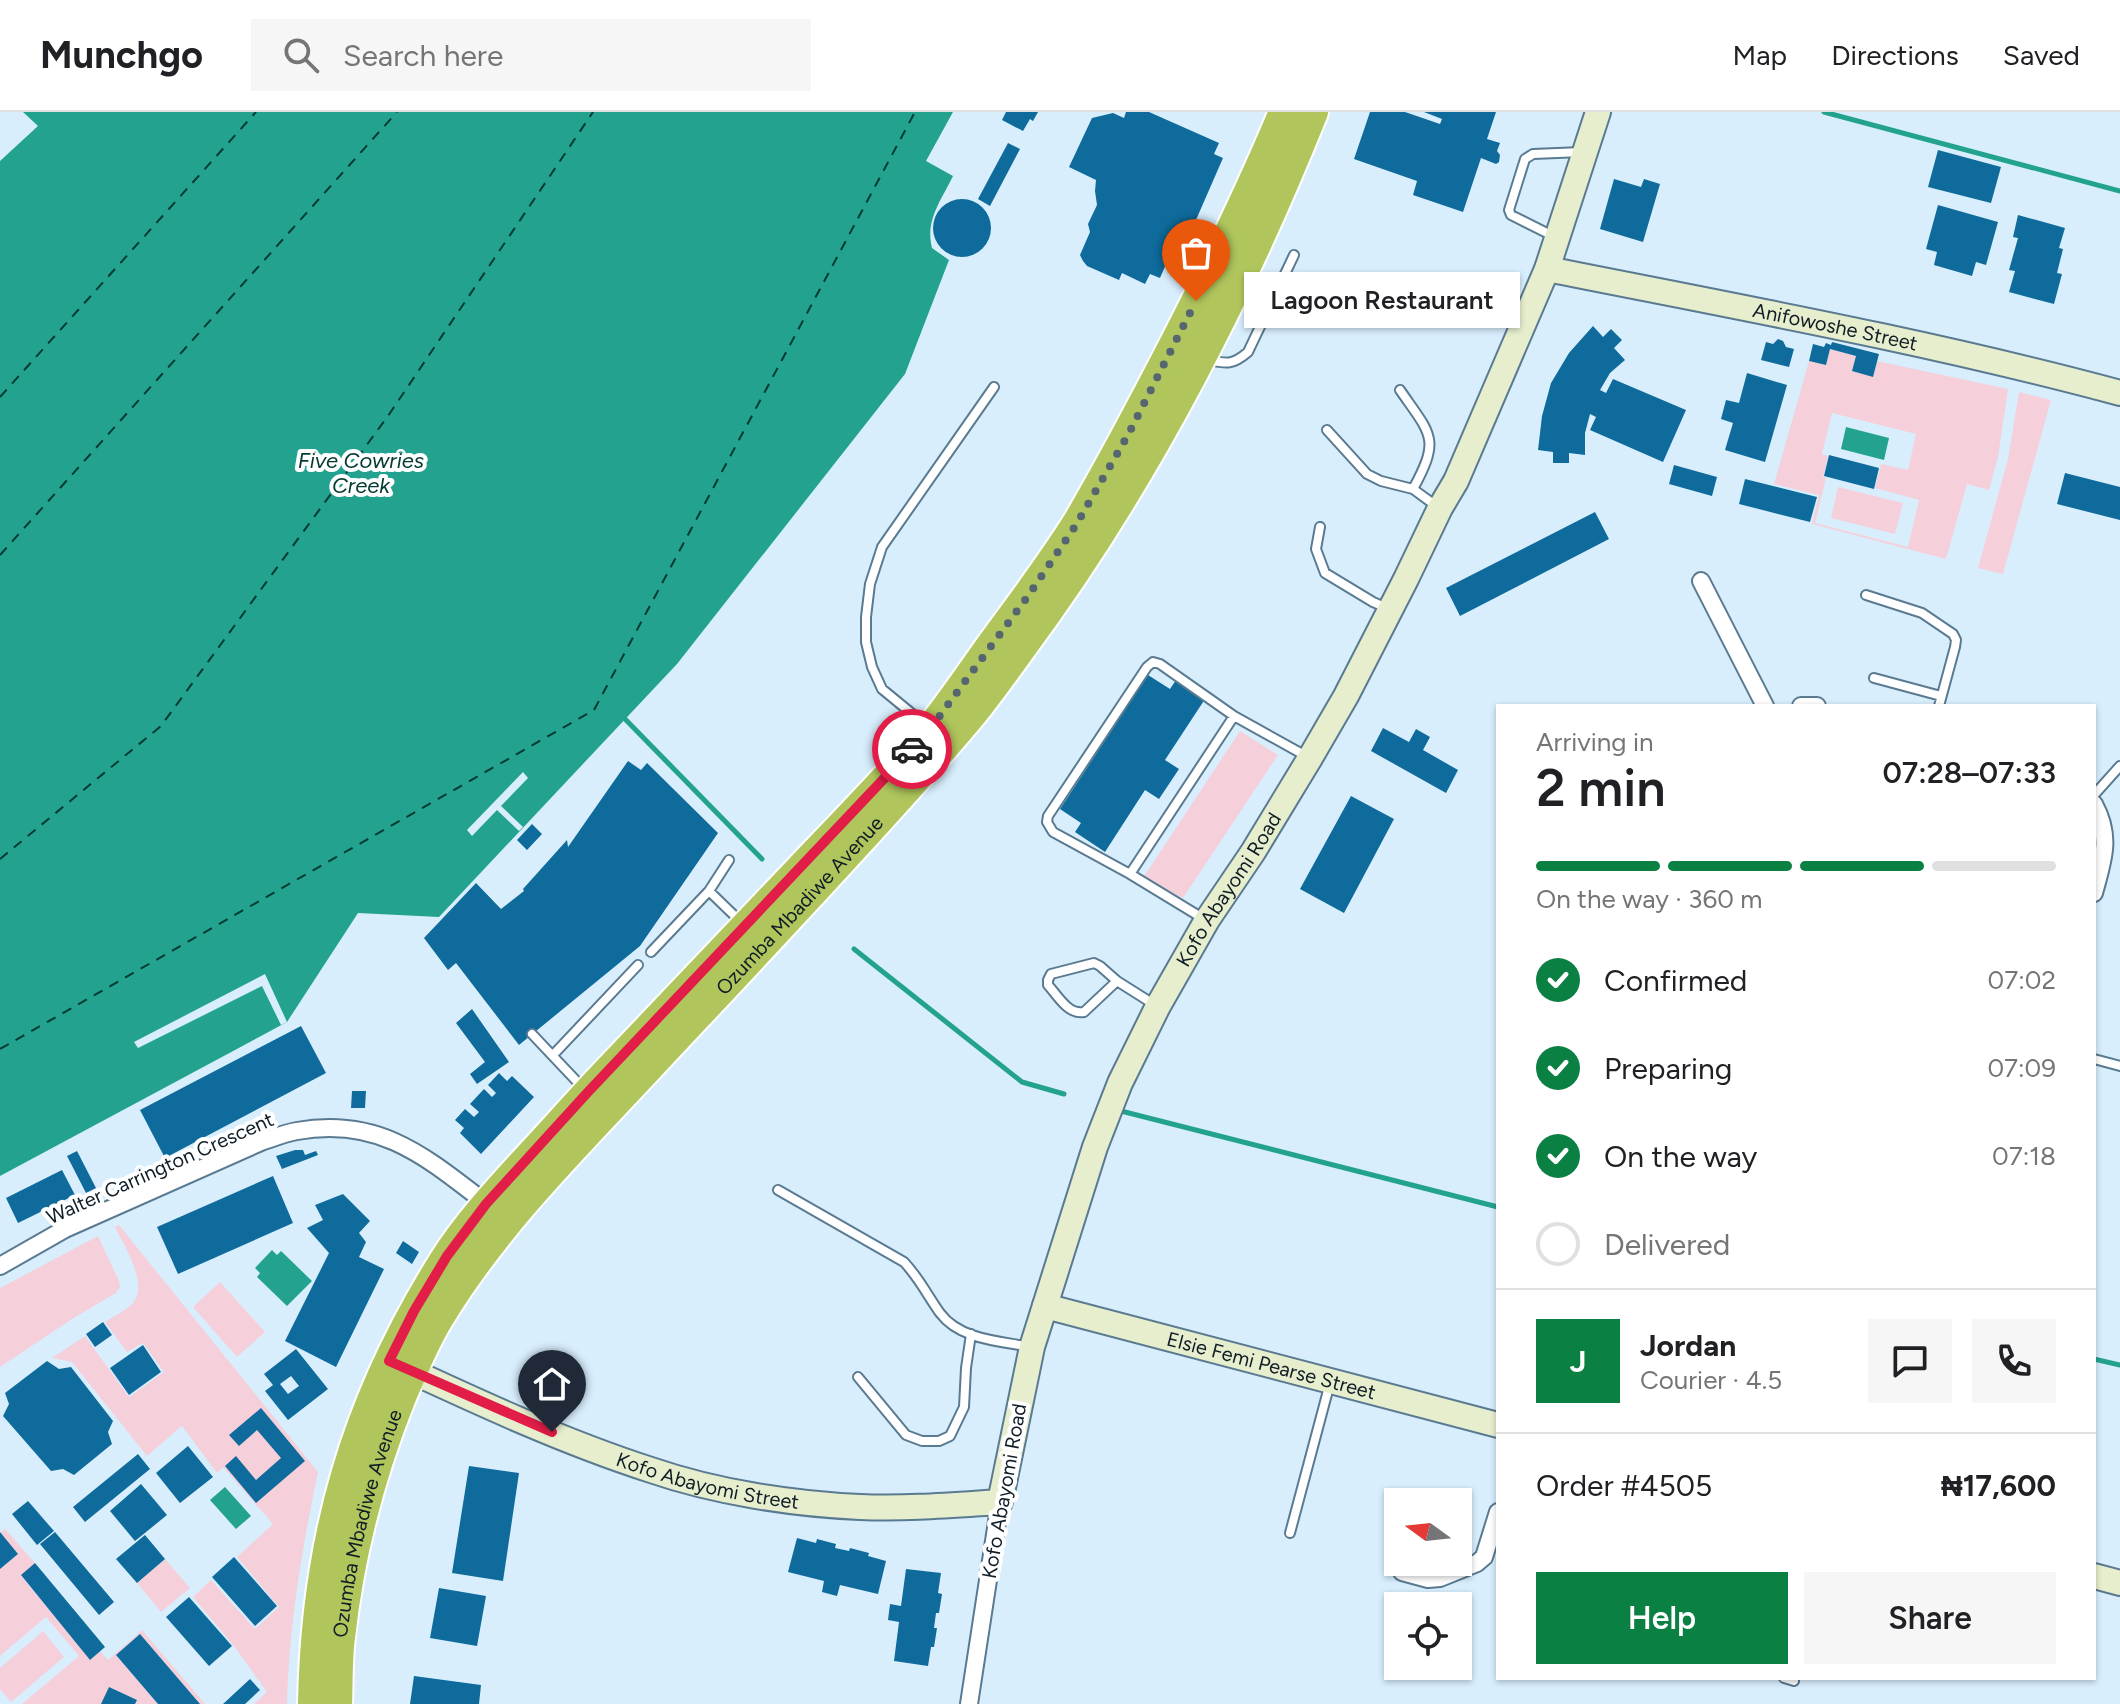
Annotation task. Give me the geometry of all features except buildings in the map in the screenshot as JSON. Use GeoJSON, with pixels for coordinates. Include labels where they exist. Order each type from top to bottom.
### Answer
{"type":"FeatureCollection","features":[{"type":"Feature","properties":{"kind":"highway","name":"Ozumba Mbadiwe Avenue"},"geometry":{"type":"LineString","coordinates":[[313,1704],[326,1553],[336,1507],[369,1405],[435,1323],[459,1286],[497,1212],[588,1092],[930,729],[1028,596],[1076,525],[1128,435],[1230,232],[1284,112]]}},
{"type":"Feature","properties":{"kind":"highway","name":"Ozumba Mbadiwe Avenue"},"geometry":{"type":"LineString","coordinates":[[497,1212],[569,1152],[781,928],[978,707],[1048,612],[1151,451],[1250,257],[1313,112]]}},
{"type":"Feature","properties":{"kind":"highway","name":"Ozumba Mbadiwe Avenue"},"geometry":{"type":"LineString","coordinates":[[337,1704],[339,1641],[351,1565],[389,1427],[400,1366]]}},
{"type":"Feature","properties":{"kind":"street","name":"Kofo Abayomi Road"},"geometry":{"type":"LineString","coordinates":[[969,1704],[1000,1502],[1032,1347],[1095,1147],[1120,1083],[1158,1006],[1207,920],[1253,852],[1346,696],[1456,481],[1547,269],[1598,112]]}},
{"type":"Feature","properties":{"kind":"street","name":"Anifowoshe Street"},"geometry":{"type":"LineString","coordinates":[[1547,269],[1863,332],[2036,370],[2120,393]]}},
{"type":"Feature","properties":{"kind":"street"},"geometry":{"type":"LineString","coordinates":[[1701,581],[1764,704]]}},
{"type":"Feature","properties":{"kind":"street"},"geometry":{"type":"LineString","coordinates":[[2096,809],[2104,829],[2105,849],[2096,885]]}},
{"type":"Feature","properties":{"kind":"street","name":"Walter Carrington Crescent"},"geometry":{"type":"LineString","coordinates":[[0,1266],[65,1229],[261,1142],[295,1131],[330,1128],[358,1130],[385,1137],[429,1159],[497,1212]]}},
{"type":"Feature","properties":{"kind":"street","name":"Elsie Femi Pearse Street"},"geometry":{"type":"LineString","coordinates":[[1045,1306],[1496,1424]]}},
{"type":"Feature","properties":{"kind":"street","name":"Kofo Abayomi Street"},"geometry":{"type":"LineString","coordinates":[[400,1366],[590,1448],[653,1471],[705,1484],[760,1496],[860,1507],[934,1507],[1000,1502]]}},
{"type":"Feature","properties":{"kind":"street"},"geometry":{"type":"LineString","coordinates":[[1472,1565],[1484,1557],[1496,1518]]}},
{"type":"Feature","properties":{"kind":"street"},"geometry":{"type":"LineString","coordinates":[[1417,1576],[1428,1579],[1445,1576]]}},
{"type":"Feature","properties":{"kind":"street"},"geometry":{"type":"LineString","coordinates":[[2096,1577],[2120,1583]]}},
{"type":"Feature","properties":{"kind":"lane"},"geometry":{"type":"LineString","coordinates":[[1556,238],[1511,215],[1509,210],[1525,159],[1533,154],[1586,151]]}},
{"type":"Feature","properties":{"kind":"lane"},"geometry":{"type":"LineString","coordinates":[[1199,358],[1227,364],[1248,352],[1294,255]]}},
{"type":"Feature","properties":{"kind":"lane"},"geometry":{"type":"LineString","coordinates":[[930,729],[882,689],[872,667],[866,642],[870,584],[882,547],[994,387]]}},
{"type":"Feature","properties":{"kind":"lane"},"geometry":{"type":"LineString","coordinates":[[1400,390],[1429,434],[1431,449],[1427,464],[1413,489]]}},
{"type":"Feature","properties":{"kind":"lane"},"geometry":{"type":"LineString","coordinates":[[1327,430],[1367,474],[1413,489],[1440,508]]}},
{"type":"Feature","properties":{"kind":"lane"},"geometry":{"type":"LineString","coordinates":[[1320,527],[1316,549],[1325,573],[1390,609]]}},
{"type":"Feature","properties":{"kind":"lane"},"geometry":{"type":"LineString","coordinates":[[1866,595],[1922,613],[1953,634],[1956,640],[1940,701],[1874,678]]}},
{"type":"Feature","properties":{"kind":"lane"},"geometry":{"type":"LineString","coordinates":[[1207,920],[1053,832],[1047,822],[1048,816],[1153,662],[1234,716],[1310,758]]}},
{"type":"Feature","properties":{"kind":"lane"},"geometry":{"type":"LineString","coordinates":[[1130,874],[1234,716]]}},
{"type":"Feature","properties":{"kind":"lane"},"geometry":{"type":"LineString","coordinates":[[2096,793],[2120,766]]}},
{"type":"Feature","properties":{"kind":"lane"},"geometry":{"type":"LineString","coordinates":[[651,952],[709,891],[729,860]]}},
{"type":"Feature","properties":{"kind":"lane"},"geometry":{"type":"LineString","coordinates":[[709,891],[746,927]]}},
{"type":"Feature","properties":{"kind":"lane"},"geometry":{"type":"LineString","coordinates":[[1117,981],[1078,1014],[1048,985],[1051,974],[1094,963],[1158,1006]]}},
{"type":"Feature","properties":{"kind":"lane"},"geometry":{"type":"LineString","coordinates":[[553,1055],[638,965]]}},
{"type":"Feature","properties":{"kind":"lane"},"geometry":{"type":"LineString","coordinates":[[532,1034],[588,1092]]}},
{"type":"Feature","properties":{"kind":"lane"},"geometry":{"type":"LineString","coordinates":[[2096,1060],[2120,1066]]}},
{"type":"Feature","properties":{"kind":"lane"},"geometry":{"type":"LineString","coordinates":[[778,1190],[904,1262],[954,1327],[971,1334],[1032,1347]]}},
{"type":"Feature","properties":{"kind":"lane"},"geometry":{"type":"LineString","coordinates":[[858,1377],[906,1435],[922,1441],[939,1441],[950,1436],[964,1407],[971,1334]]}},
{"type":"Feature","properties":{"kind":"lane"},"geometry":{"type":"LineString","coordinates":[[1290,1533],[1330,1382]]}},
{"type":"Feature","properties":{"kind":"shaded area"},"geometry":{"type":"Polygon","coordinates":[[[1830,349],[1856,356],[1852,371],[1873,376],[1877,361],[2008,389],[1998,457],[1989,490],[1967,484],[1946,559],[1812,524],[1819,495],[1774,484],[1809,361],[1826,365],[1830,349]],[[1832,413],[1822,454],[1828,456],[1823,477],[1826,478],[1815,523],[1908,547],[1919,500],[1875,488],[1881,464],[1908,470],[1916,434],[1832,413]]]}},
{"type":"Feature","properties":{"kind":"shaded area"},"geometry":{"type":"Polygon","coordinates":[[[2019,392],[2051,400],[2003,574],[1978,568],[2008,459],[2019,392]]]}},
{"type":"Feature","properties":{"kind":"shaded area"},"geometry":{"type":"Polygon","coordinates":[[[1838,487],[1903,503],[1895,534],[1831,518],[1838,487]]]}},
{"type":"Feature","properties":{"kind":"shaded area"},"geometry":{"type":"Polygon","coordinates":[[[1240,731],[1278,755],[1183,898],[1143,878],[1240,731]]]}},
{"type":"Feature","properties":{"kind":"shaded area"},"geometry":{"type":"Polygon","coordinates":[[[119,1225],[318,1472],[297,1587],[287,1704],[254,1704],[267,1692],[193,1597],[211,1580],[255,1629],[279,1607],[237,1557],[273,1524],[223,1467],[217,1473],[182,1426],[147,1456],[72,1362],[52,1358],[85,1336],[129,1397],[164,1372],[143,1343],[127,1352],[105,1322],[132,1304],[137,1296],[137,1276],[115,1227],[119,1225]]]}},
{"type":"Feature","properties":{"kind":"shaded area"},"geometry":{"type":"Polygon","coordinates":[[[98,1236],[119,1281],[120,1287],[116,1293],[0,1367],[0,1288],[98,1236]]]}},
{"type":"Feature","properties":{"kind":"shaded area"},"geometry":{"type":"Polygon","coordinates":[[[220,1282],[265,1332],[237,1357],[193,1307],[220,1282]]]}},
{"type":"Feature","properties":{"kind":"shaded area"},"geometry":{"type":"Polygon","coordinates":[[[5,1529],[35,1563],[21,1576],[90,1659],[100,1651],[108,1660],[142,1630],[205,1704],[200,1704],[140,1634],[116,1655],[158,1704],[135,1704],[137,1701],[22,1704],[79,1656],[46,1617],[0,1656],[0,1569],[18,1554],[0,1533],[5,1529]]]}},
{"type":"Feature","properties":{"kind":"shaded area"},"geometry":{"type":"Polygon","coordinates":[[[165,1559],[190,1588],[161,1612],[137,1583],[165,1559]]]}},
{"type":"Feature","properties":{"kind":"shaded area"},"geometry":{"type":"Polygon","coordinates":[[[43,1631],[64,1657],[11,1702],[0,1689],[0,1668],[43,1631]]]}},
{"type":"Feature","properties":{"kind":"water","name":"Five Cowries Creek"},"geometry":{"type":"Polygon","coordinates":[[[23,112],[953,112],[926,161],[953,176],[935,211],[930,238],[932,248],[949,260],[905,374],[677,664],[439,917],[358,913],[287,1022],[0,1176],[0,161],[38,126],[23,112]]]}},
{"type":"Feature","properties":{"kind":"water"},"geometry":{"type":"Polygon","coordinates":[[[1846,427],[1889,438],[1884,460],[1841,449],[1846,427]]]}},
{"type":"Feature","properties":{"kind":"water"},"geometry":{"type":"Polygon","coordinates":[[[272,1250],[277,1255],[281,1251],[312,1281],[287,1306],[257,1277],[260,1273],[255,1268],[272,1250]]]}},
{"type":"Feature","properties":{"kind":"water"},"geometry":{"type":"Polygon","coordinates":[[[225,1487],[251,1516],[236,1529],[210,1500],[225,1487]]]}},
{"type":"Feature","properties":{"kind":"pier"},"geometry":{"type":"Polygon","coordinates":[[[523,772],[528,778],[501,806],[523,827],[519,831],[497,810],[472,836],[467,830],[523,772]]]}},
{"type":"Feature","properties":{"kind":"pier"},"geometry":{"type":"Polygon","coordinates":[[[265,974],[287,1022],[281,1025],[262,986],[138,1048],[134,1042],[265,974]]]}},
{"type":"Feature","properties":{"kind":"waterway"},"geometry":{"type":"LineString","coordinates":[[1824,112],[2120,191]]}},
{"type":"Feature","properties":{"kind":"waterway"},"geometry":{"type":"LineString","coordinates":[[625,719],[762,859]]}},
{"type":"Feature","properties":{"kind":"waterway"},"geometry":{"type":"LineString","coordinates":[[854,949],[1022,1082],[1064,1094]]}},
{"type":"Feature","properties":{"kind":"waterway"},"geometry":{"type":"LineString","coordinates":[[1121,1111],[1496,1206]]}},
{"type":"Feature","properties":{"kind":"waterway"},"geometry":{"type":"LineString","coordinates":[[2096,1359],[2120,1365]]}},
{"type":"Feature","properties":{"kind":"ferry route"},"geometry":{"type":"LineString","coordinates":[[0,397],[256,112]]}},
{"type":"Feature","properties":{"kind":"ferry route"},"geometry":{"type":"LineString","coordinates":[[0,555],[397,112]]}},
{"type":"Feature","properties":{"kind":"ferry route"},"geometry":{"type":"LineString","coordinates":[[0,859],[161,726],[388,416],[593,112]]}},
{"type":"Feature","properties":{"kind":"ferry route"},"geometry":{"type":"LineString","coordinates":[[0,1049],[594,710],[915,112]]}},
{"type":"Feature","properties":{"kind":"way so far"},"geometry":{"type":"LineString","coordinates":[[912,749],[1028,596],[1076,525],[1128,435],[1196,301]]}},
{"type":"Feature","properties":{"kind":"place","name":"Lagoon Restaurant"},"geometry":{"type":"Point","coordinates":[1196,301]}},
{"type":"Feature","properties":{"kind":"route"},"geometry":{"type":"LineString","coordinates":[[552,1432],[389,1361],[414,1311],[447,1256],[486,1204],[912,749]]}}]}
